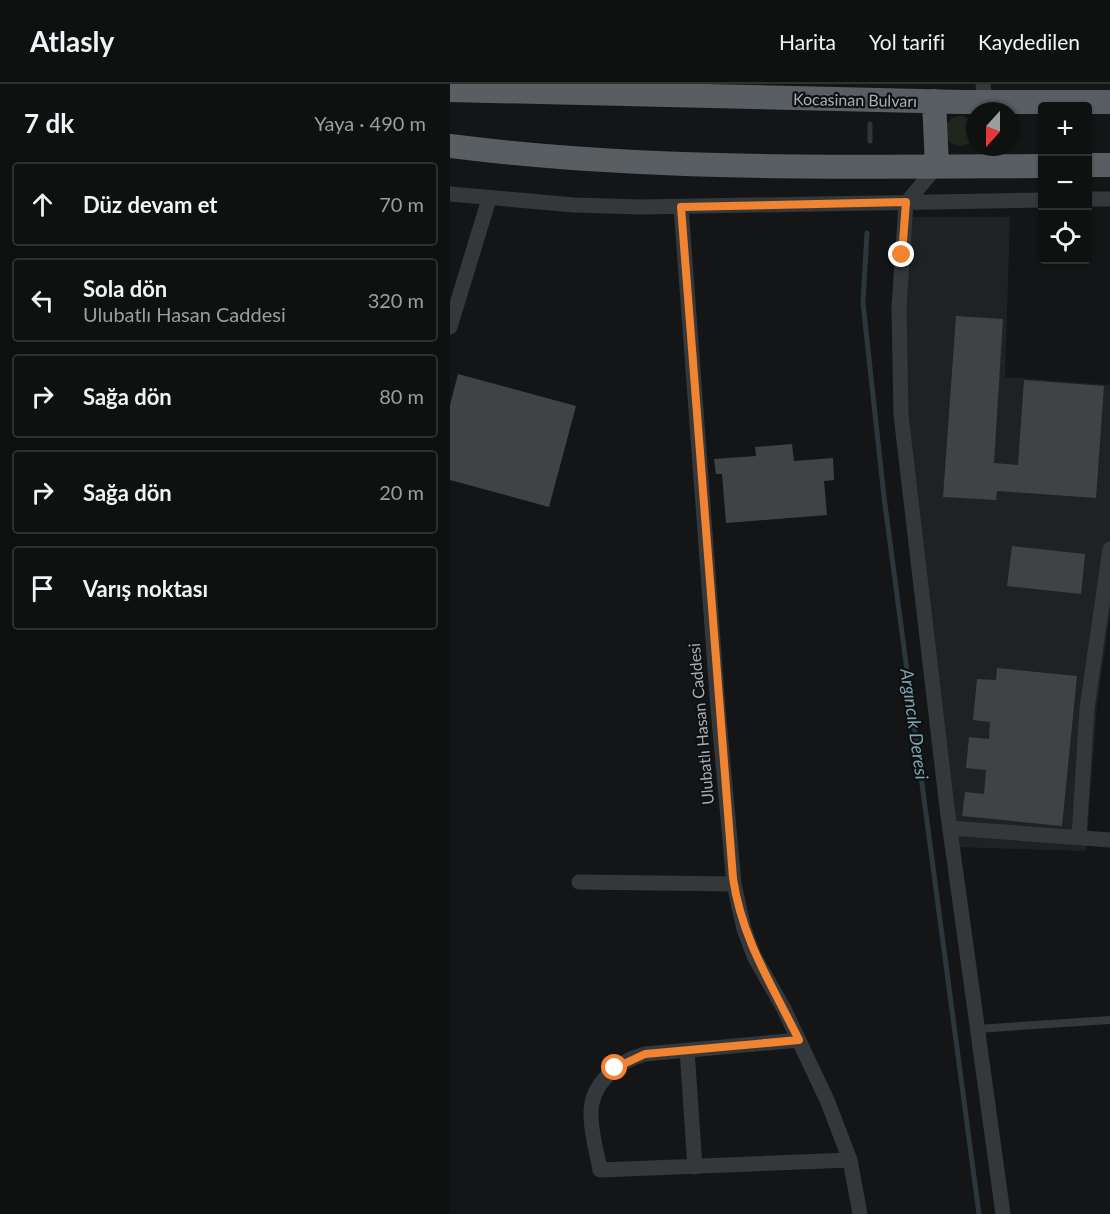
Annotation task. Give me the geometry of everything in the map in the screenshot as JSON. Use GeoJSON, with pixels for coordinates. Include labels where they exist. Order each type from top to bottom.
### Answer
{"type":"FeatureCollection","features":[{"type":"Feature","properties":{"kind":"highway","name":"Kocasinan Bulvarı"},"geometry":{"type":"LineString","coordinates":[[452,88],[934,93],[984,99],[1110,102]]}},
{"type":"Feature","properties":{"kind":"highway"},"geometry":{"type":"LineString","coordinates":[[934,93],[937,166]]}},
{"type":"Feature","properties":{"kind":"highway"},"geometry":{"type":"LineString","coordinates":[[450,146],[499,152],[691,164],[937,166],[987,157],[1038,165]]}},
{"type":"Feature","properties":{"kind":"highway"},"geometry":{"type":"LineString","coordinates":[[1092,165],[1110,165]]}},
{"type":"Feature","properties":{"kind":"street"},"geometry":{"type":"LineString","coordinates":[[937,166],[906,202],[899,307],[901,415],[950,828],[1003,1214]]}},
{"type":"Feature","properties":{"kind":"street"},"geometry":{"type":"LineString","coordinates":[[450,194],[574,206],[681,207],[1038,200]]}},
{"type":"Feature","properties":{"kind":"street"},"geometry":{"type":"LineString","coordinates":[[450,327],[489,199]]}},
{"type":"Feature","properties":{"kind":"street"},"geometry":{"type":"LineString","coordinates":[[1092,199],[1110,199]]}},
{"type":"Feature","properties":{"kind":"street","name":"Ulubatlı Hasan Caddesi"},"geometry":{"type":"LineString","coordinates":[[681,207],[718,708],[734,884],[744,928],[754,956],[799,1040],[827,1100],[850,1160],[860,1214]]}},
{"type":"Feature","properties":{"kind":"street"},"geometry":{"type":"LineString","coordinates":[[1079,837],[1087,708],[1110,549]]}},
{"type":"Feature","properties":{"kind":"street"},"geometry":{"type":"LineString","coordinates":[[950,828],[1110,840]]}},
{"type":"Feature","properties":{"kind":"street"},"geometry":{"type":"LineString","coordinates":[[579,882],[734,884]]}},
{"type":"Feature","properties":{"kind":"street"},"geometry":{"type":"LineString","coordinates":[[799,1040],[645,1054],[624,1062],[600,1084],[590,1114],[600,1170],[850,1160]]}},
{"type":"Feature","properties":{"kind":"street"},"geometry":{"type":"LineString","coordinates":[[687,1050],[695,1167]]}},
{"type":"Feature","properties":{"kind":"lane"},"geometry":{"type":"LineString","coordinates":[[977,1029],[1110,1020]]}},
{"type":"Feature","properties":{"kind":"shaded area"},"geometry":{"type":"Polygon","coordinates":[[[960,116],[966,118],[966,144],[960,146],[950,141],[945,131],[950,121],[960,116]]]}},
{"type":"Feature","properties":{"kind":"shaded area"},"geometry":{"type":"Polygon","coordinates":[[[904,217],[1010,217],[1005,377],[1110,385],[1110,613],[1097,706],[1086,851],[954,847],[908,459],[904,217]]]}},
{"type":"Feature","properties":{"kind":"building"},"geometry":{"type":"Polygon","coordinates":[[[956,316],[1003,319],[994,463],[1018,465],[1024,380],[1104,386],[1096,498],[997,491],[996,500],[943,497],[956,316]]]}},
{"type":"Feature","properties":{"kind":"building"},"geometry":{"type":"Polygon","coordinates":[[[458,374],[576,406],[549,507],[450,480],[450,405],[458,374]]]}},
{"type":"Feature","properties":{"kind":"building"},"geometry":{"type":"Polygon","coordinates":[[[792,444],[794,461],[833,458],[834,480],[824,481],[827,515],[726,523],[722,474],[716,474],[714,459],[756,456],[755,447],[792,444]]]}},
{"type":"Feature","properties":{"kind":"building"},"geometry":{"type":"Polygon","coordinates":[[[1012,546],[1085,554],[1081,594],[1007,586],[1012,546]]]}},
{"type":"Feature","properties":{"kind":"building"},"geometry":{"type":"Polygon","coordinates":[[[997,668],[1077,676],[1062,826],[962,816],[965,792],[984,794],[986,770],[966,768],[969,737],[989,739],[990,722],[973,720],[977,679],[996,680],[997,668]]]}},
{"type":"Feature","properties":{"kind":"waterway"},"geometry":{"type":"LineString","coordinates":[[870,124],[870,141]]}},
{"type":"Feature","properties":{"kind":"waterway","name":"Argıncık Deresi"},"geometry":{"type":"LineString","coordinates":[[867,233],[863,303],[884,497],[979,1214]]}},
{"type":"Feature","properties":{"kind":"route"},"geometry":{"type":"LineString","coordinates":[[615,1068],[634,1057],[645,1054],[799,1040],[754,956],[736,900],[718,708],[681,207],[906,202],[902,255]]}}]}
